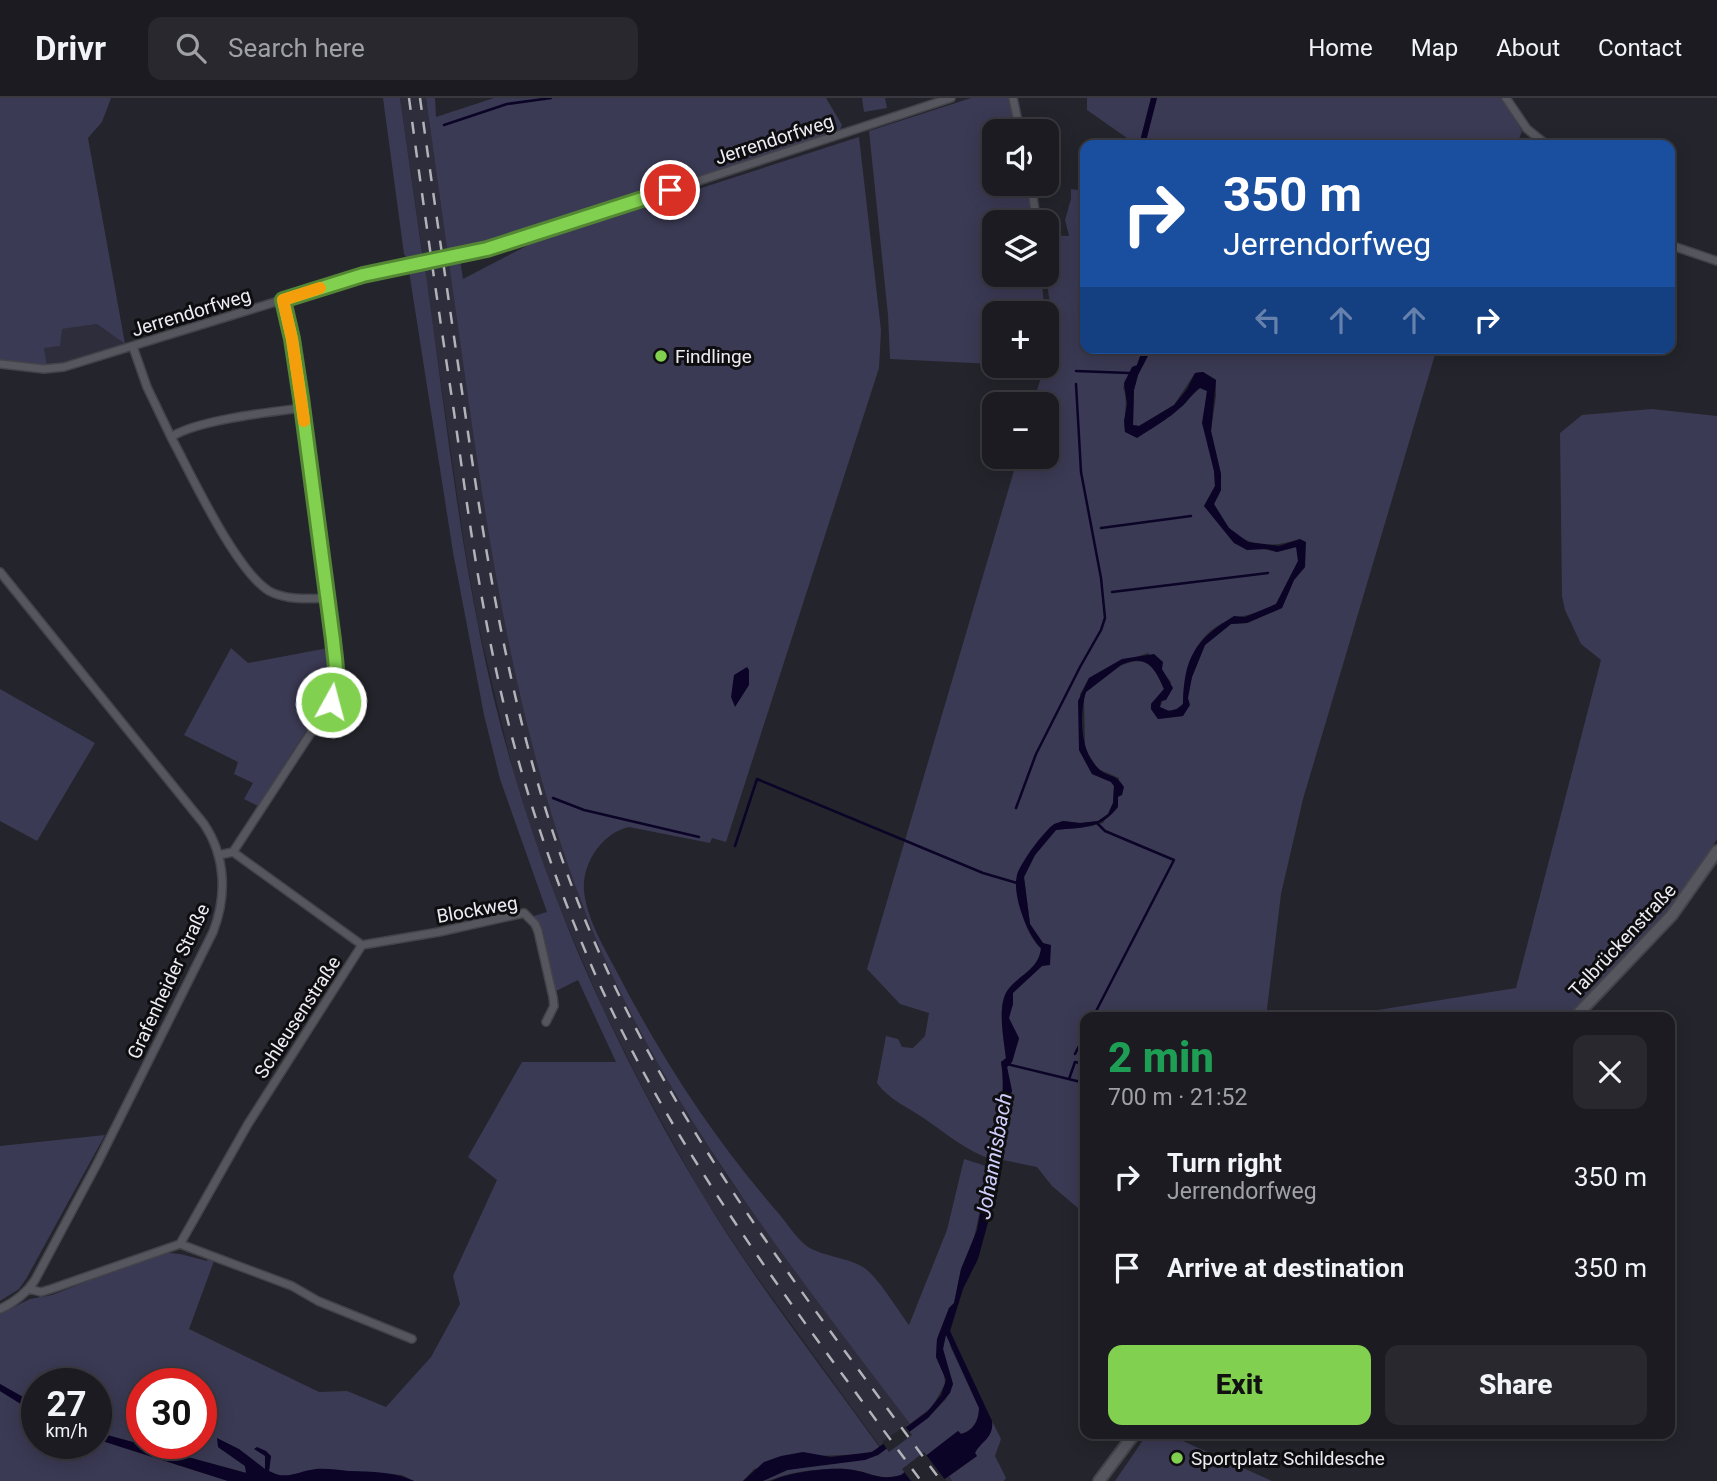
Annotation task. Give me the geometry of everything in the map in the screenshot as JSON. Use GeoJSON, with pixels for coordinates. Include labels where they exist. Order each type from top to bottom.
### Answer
{"type":"FeatureCollection","features":[{"type":"Feature","properties":{"kind":"main road","name":"Talbrückenstraße"},"geometry":{"type":"LineString","coordinates":[[1580,1012],[1672,915],[1717,851]]}},
{"type":"Feature","properties":{"kind":"main road"},"geometry":{"type":"LineString","coordinates":[[1099,1481],[1130,1439]]}},
{"type":"Feature","properties":{"kind":"street","name":"Jerrendorfweg"},"geometry":{"type":"LineString","coordinates":[[0,364],[53,369],[133,347],[363,275],[459,257],[951,98]]}},
{"type":"Feature","properties":{"kind":"street"},"geometry":{"type":"LineString","coordinates":[[1013,98],[1017,119]]}},
{"type":"Feature","properties":{"kind":"street"},"geometry":{"type":"LineString","coordinates":[[1506,98],[1527,129],[1541,140]]}},
{"type":"Feature","properties":{"kind":"street"},"geometry":{"type":"LineString","coordinates":[[1675,246],[1717,261]]}},
{"type":"Feature","properties":{"kind":"street"},"geometry":{"type":"LineString","coordinates":[[219,855],[233,852],[333,699],[336,678],[302,408],[292,339],[283,300]]}},
{"type":"Feature","properties":{"kind":"street"},"geometry":{"type":"LineString","coordinates":[[133,347],[147,387],[171,437],[216,521],[253,578],[279,595],[293,598],[327,598]]}},
{"type":"Feature","properties":{"kind":"street"},"geometry":{"type":"LineString","coordinates":[[171,437],[203,425],[302,408]]}},
{"type":"Feature","properties":{"kind":"street","name":"Grafenheider Straße"},"geometry":{"type":"LineString","coordinates":[[0,572],[192,809],[208,831],[219,855],[222,873],[222,902],[213,932],[97,1164],[29,1289],[13,1303],[0,1309]]}},
{"type":"Feature","properties":{"kind":"street","name":"Schleusenstraße"},"geometry":{"type":"LineString","coordinates":[[180,1244],[273,1084],[362,945],[233,852]]}},
{"type":"Feature","properties":{"kind":"street","name":"Blockweg"},"geometry":{"type":"LineString","coordinates":[[362,945],[439,932],[524,913],[536,924],[553,997],[554,1006],[546,1022]]}},
{"type":"Feature","properties":{"kind":"street"},"geometry":{"type":"LineString","coordinates":[[29,1289],[41,1292],[180,1244],[282,1282],[318,1301],[412,1339]]}},
{"type":"Feature","properties":{"kind":"shaded area"},"geometry":{"type":"Polygon","coordinates":[[[0,98],[111,98],[102,122],[88,138],[125,344],[97,324],[62,329],[60,346],[44,348],[47,365],[0,361],[0,98]]]}},
{"type":"Feature","properties":{"kind":"shaded area"},"geometry":{"type":"Polygon","coordinates":[[[383,98],[400,98],[423,260],[409,262],[404,254],[383,98]]]}},
{"type":"Feature","properties":{"kind":"shaded area"},"geometry":{"type":"Polygon","coordinates":[[[400,98],[426,98],[498,584],[532,742],[547,799],[554,802],[581,902],[624,998],[686,1111],[729,1179],[952,1481],[905,1481],[747,1263],[702,1195],[640,1083],[602,1006],[560,909],[536,846],[513,771],[478,624],[400,98]]]}},
{"type":"Feature","properties":{"kind":"shaded area"},"geometry":{"type":"Polygon","coordinates":[[[426,98],[435,98],[436,117],[494,98],[826,98],[842,125],[839,132],[536,228],[459,248],[459,253],[448,255],[426,98]]]}},
{"type":"Feature","properties":{"kind":"shaded area"},"geometry":{"type":"Polygon","coordinates":[[[862,98],[885,98],[887,108],[864,112],[862,98]]]}},
{"type":"Feature","properties":{"kind":"shaded area"},"geometry":{"type":"Polygon","coordinates":[[[971,98],[1009,98],[1013,119],[982,119],[982,196],[1030,196],[1032,210],[982,210],[982,287],[1042,287],[1044,301],[982,301],[982,363],[890,359],[869,131],[971,98]]]}},
{"type":"Feature","properties":{"kind":"shaded area"},"geometry":{"type":"Polygon","coordinates":[[[1087,98],[1151,98],[1140,140],[1126,140],[1087,110],[1087,98]]]}},
{"type":"Feature","properties":{"kind":"shaded area"},"geometry":{"type":"Polygon","coordinates":[[[1157,98],[1502,98],[1522,131],[1519,140],[1146,140],[1157,98]]]}},
{"type":"Feature","properties":{"kind":"shaded area"},"geometry":{"type":"Polygon","coordinates":[[[859,137],[881,330],[879,368],[726,842],[712,838],[710,843],[629,827],[619,830],[602,843],[590,860],[584,891],[597,934],[635,1006],[712,1130],[804,1244],[867,1270],[909,1325],[947,1230],[964,1159],[989,1167],[973,1243],[961,1269],[954,1303],[949,1308],[937,1339],[936,1357],[944,1374],[945,1384],[932,1407],[910,1424],[771,1238],[685,1109],[646,1042],[611,972],[581,901],[554,824],[514,665],[484,505],[449,263],[460,260],[463,279],[534,242],[859,137]]]}},
{"type":"Feature","properties":{"kind":"shaded area"},"geometry":{"type":"Polygon","coordinates":[[[1071,189],[1080,190],[1080,354],[1141,354],[1123,387],[1126,398],[1125,432],[1151,429],[1171,416],[1200,388],[1207,391],[1204,427],[1215,486],[1204,506],[1234,543],[1277,552],[1297,547],[1298,561],[1276,604],[1221,624],[1201,641],[1189,664],[1183,704],[1178,708],[1169,711],[1160,707],[1171,682],[1148,653],[1112,665],[1089,678],[1080,694],[1079,750],[1092,774],[1114,786],[1113,803],[1108,814],[1098,821],[1063,821],[1050,827],[1017,874],[1025,923],[1041,949],[1036,962],[1007,992],[1002,1006],[1006,1059],[1001,1062],[999,1117],[994,1135],[986,1146],[990,1159],[964,1146],[899,1103],[877,1083],[886,1036],[898,1039],[902,1047],[913,1048],[925,1036],[929,1013],[900,1004],[867,969],[1014,469],[1059,469],[1059,392],[1037,392],[1041,378],[1059,378],[1059,301],[1049,301],[1048,287],[1059,287],[1059,236],[1069,236],[1065,220],[1071,189]]]}},
{"type":"Feature","properties":{"kind":"shaded area"},"geometry":{"type":"Polygon","coordinates":[[[425,268],[460,521],[482,647],[513,770],[549,880],[618,1041],[702,1194],[788,1322],[880,1448],[866,1454],[819,1456],[754,1469],[743,1481],[414,1481],[402,1475],[318,1469],[282,1477],[269,1471],[271,1456],[266,1456],[265,1469],[253,1461],[218,1447],[245,1466],[247,1473],[195,1459],[217,1459],[217,1368],[126,1368],[126,1440],[112,1436],[112,1368],[21,1368],[21,1396],[0,1384],[0,1314],[30,1299],[52,1295],[169,1253],[214,1261],[189,1329],[319,1392],[347,1391],[386,1407],[431,1357],[460,1304],[453,1276],[497,1180],[468,1157],[522,1062],[616,1062],[578,980],[554,992],[543,931],[534,916],[547,912],[500,779],[484,715],[453,552],[409,271],[425,268]]]}},
{"type":"Feature","properties":{"kind":"shaded area"},"geometry":{"type":"Polygon","coordinates":[[[97,324],[125,344],[57,365],[47,365],[44,347],[59,346],[61,329],[97,324]]]}},
{"type":"Feature","properties":{"kind":"shaded area"},"geometry":{"type":"Polygon","coordinates":[[[1149,354],[1435,354],[1303,799],[1281,894],[1267,1012],[1080,1012],[1080,1210],[1052,1186],[1037,1167],[998,1159],[1005,1111],[1012,1091],[1007,1067],[1012,1062],[1019,1039],[1008,1018],[1013,1004],[1012,993],[1042,966],[1043,943],[1030,924],[1024,877],[1035,855],[1056,830],[1103,823],[1118,797],[1119,778],[1098,769],[1085,749],[1086,692],[1120,666],[1129,662],[1143,662],[1153,669],[1164,689],[1151,704],[1151,709],[1158,719],[1183,716],[1192,677],[1205,645],[1231,624],[1247,623],[1282,608],[1294,580],[1305,567],[1300,539],[1273,545],[1249,541],[1229,528],[1214,504],[1221,490],[1221,474],[1211,431],[1216,380],[1203,372],[1195,373],[1174,405],[1139,426],[1133,425],[1134,390],[1149,354]]]}},
{"type":"Feature","properties":{"kind":"shaded area"},"geometry":{"type":"Polygon","coordinates":[[[1652,409],[1717,416],[1717,839],[1682,893],[1571,1012],[1365,1012],[1516,988],[1601,660],[1581,644],[1565,610],[1562,596],[1560,433],[1582,415],[1652,409]]]}},
{"type":"Feature","properties":{"kind":"shaded area"},"geometry":{"type":"Polygon","coordinates":[[[231,648],[248,663],[328,648],[330,693],[258,806],[244,799],[253,783],[234,774],[238,762],[184,735],[231,648]]]}},
{"type":"Feature","properties":{"kind":"shaded area"},"geometry":{"type":"Polygon","coordinates":[[[0,689],[95,743],[37,841],[0,821],[0,689]]]}},
{"type":"Feature","properties":{"kind":"shaded area"},"geometry":{"type":"Polygon","coordinates":[[[105,1135],[26,1279],[19,1289],[0,1301],[0,1146],[105,1135]]]}},
{"type":"Feature","properties":{"kind":"shaded area"},"geometry":{"type":"Polygon","coordinates":[[[945,1335],[948,1336],[979,1408],[972,1428],[961,1434],[958,1431],[901,1475],[881,1477],[854,1470],[830,1469],[763,1481],[788,1470],[878,1455],[928,1418],[946,1399],[953,1384],[943,1349],[945,1335]]]}},
{"type":"Feature","properties":{"kind":"shaded area"},"geometry":{"type":"Polygon","coordinates":[[[0,1391],[21,1404],[21,1459],[112,1459],[112,1444],[126,1449],[126,1459],[159,1459],[228,1481],[0,1481],[0,1391]]]}},
{"type":"Feature","properties":{"kind":"shaded area"},"geometry":{"type":"Polygon","coordinates":[[[992,1421],[1001,1439],[995,1456],[1006,1478],[1004,1481],[952,1481],[949,1476],[977,1456],[975,1453],[989,1434],[992,1421]]]}},
{"type":"Feature","properties":{"kind":"shaded area","name":"Sportplatz Schildesche"},"geometry":{"type":"Polygon","coordinates":[[[1144,1439],[1178,1439],[1272,1481],[1115,1481],[1144,1439]]]}},
{"type":"Feature","properties":{"kind":"water"},"geometry":{"type":"Polygon","coordinates":[[[1151,98],[1157,98],[1146,140],[1140,140],[1151,98]]]}},
{"type":"Feature","properties":{"kind":"water","name":"Johannisbach"},"geometry":{"type":"Polygon","coordinates":[[[1141,354],[1149,354],[1134,390],[1133,425],[1139,426],[1174,405],[1195,373],[1203,372],[1216,380],[1211,431],[1221,474],[1221,490],[1214,504],[1229,528],[1248,542],[1279,546],[1300,539],[1306,542],[1305,567],[1294,580],[1282,608],[1247,623],[1231,624],[1205,645],[1192,677],[1188,698],[1190,705],[1183,716],[1158,719],[1151,709],[1151,704],[1164,689],[1153,669],[1144,662],[1121,665],[1086,692],[1082,721],[1088,752],[1098,768],[1117,779],[1124,787],[1122,795],[1118,797],[1118,807],[1105,820],[1090,826],[1056,830],[1035,855],[1024,877],[1030,924],[1043,943],[1051,945],[1050,965],[1042,966],[1013,993],[1009,1018],[1019,1038],[1012,1062],[1007,1067],[1012,1091],[1005,1111],[995,1197],[978,1259],[963,1289],[950,1331],[992,1421],[989,1435],[975,1453],[977,1456],[942,1481],[771,1481],[823,1469],[853,1470],[881,1477],[901,1475],[958,1431],[961,1434],[972,1428],[979,1408],[946,1335],[943,1349],[953,1384],[950,1393],[928,1418],[878,1455],[865,1460],[787,1470],[763,1481],[743,1481],[764,1462],[781,1456],[803,1452],[831,1457],[872,1452],[927,1412],[941,1395],[946,1380],[936,1357],[937,1339],[949,1308],[954,1303],[961,1269],[977,1230],[989,1167],[990,1155],[986,1150],[997,1128],[1001,1109],[1001,1062],[1006,1058],[1002,1006],[1007,991],[1036,962],[1041,948],[1030,933],[1021,912],[1016,890],[1018,872],[1034,846],[1054,824],[1063,821],[1098,821],[1108,814],[1113,803],[1114,786],[1092,774],[1079,750],[1078,701],[1089,678],[1122,659],[1154,654],[1163,662],[1162,669],[1173,688],[1166,700],[1161,701],[1160,707],[1169,711],[1177,709],[1183,704],[1189,662],[1201,642],[1234,616],[1245,617],[1276,604],[1298,561],[1296,547],[1277,552],[1267,549],[1247,550],[1234,543],[1204,506],[1215,486],[1202,423],[1207,391],[1200,388],[1183,406],[1137,438],[1125,432],[1127,404],[1124,383],[1132,367],[1137,365],[1141,354]]]}},
{"type":"Feature","properties":{"kind":"water"},"geometry":{"type":"Polygon","coordinates":[[[747,667],[749,685],[735,707],[731,697],[734,675],[747,667]]]}},
{"type":"Feature","properties":{"kind":"water"},"geometry":{"type":"Polygon","coordinates":[[[0,1384],[21,1396],[21,1404],[0,1391],[0,1384]]]}},
{"type":"Feature","properties":{"kind":"water"},"geometry":{"type":"Polygon","coordinates":[[[112,1436],[126,1440],[126,1449],[112,1444],[112,1436]]]}},
{"type":"Feature","properties":{"kind":"water"},"geometry":{"type":"Polygon","coordinates":[[[217,1438],[239,1449],[265,1469],[265,1456],[254,1449],[257,1447],[266,1451],[271,1456],[269,1471],[275,1474],[328,1469],[390,1474],[414,1481],[228,1481],[159,1459],[195,1459],[246,1473],[245,1466],[218,1447],[217,1438]]]}},
{"type":"Feature","properties":{"kind":"pier"},"geometry":{"type":"Polygon","coordinates":[[[905,1426],[912,1435],[889,1452],[882,1442],[905,1426]]]}},
{"type":"Feature","properties":{"kind":"pier"},"geometry":{"type":"Polygon","coordinates":[[[924,1452],[946,1481],[911,1481],[902,1469],[924,1452]]]}},
{"type":"Feature","properties":{"kind":"waterway"},"geometry":{"type":"LineString","coordinates":[[444,125],[507,104],[551,98]]}},
{"type":"Feature","properties":{"kind":"waterway"},"geometry":{"type":"LineString","coordinates":[[1076,371],[1129,373]]}},
{"type":"Feature","properties":{"kind":"waterway"},"geometry":{"type":"LineString","coordinates":[[1016,808],[1036,754],[1105,618],[1101,578],[1081,472],[1076,384]]}},
{"type":"Feature","properties":{"kind":"waterway"},"geometry":{"type":"LineString","coordinates":[[1101,528],[1191,516]]}},
{"type":"Feature","properties":{"kind":"waterway"},"geometry":{"type":"LineString","coordinates":[[1112,592],[1268,573]]}},
{"type":"Feature","properties":{"kind":"waterway"},"geometry":{"type":"LineString","coordinates":[[735,846],[757,779],[983,873],[1017,883]]}},
{"type":"Feature","properties":{"kind":"waterway"},"geometry":{"type":"LineString","coordinates":[[553,798],[584,810],[699,837]]}},
{"type":"Feature","properties":{"kind":"waterway"},"geometry":{"type":"LineString","coordinates":[[1096,1012],[1174,860],[1105,831],[1097,823]]}},
{"type":"Feature","properties":{"kind":"waterway"},"geometry":{"type":"LineString","coordinates":[[1075,1054],[1080,1044]]}},
{"type":"Feature","properties":{"kind":"waterway"},"geometry":{"type":"LineString","coordinates":[[1069,1079],[1075,1062],[1080,1063]]}},
{"type":"Feature","properties":{"kind":"waterway"},"geometry":{"type":"LineString","coordinates":[[1007,1064],[1080,1082]]}},
{"type":"Feature","properties":{"kind":"railway"},"geometry":{"type":"LineString","coordinates":[[409,98],[477,571],[489,634],[525,783],[564,899],[595,974],[628,1042],[703,1173],[787,1298],[921,1481]]}},
{"type":"Feature","properties":{"kind":"railway"},"geometry":{"type":"LineString","coordinates":[[420,98],[474,473],[497,607],[526,740],[544,806],[566,870],[591,934],[625,1008],[706,1149],[796,1284],[941,1481]]}},
{"type":"Feature","properties":{"kind":"slow traffic"},"geometry":{"type":"LineString","coordinates":[[304,421],[292,339],[283,300],[320,288]]}},
{"type":"Feature","properties":{"kind":"place","name":"Findlinge"},"geometry":{"type":"Point","coordinates":[661,356]}},
{"type":"Feature","properties":{"kind":"place","name":"Sportplatz Schildesche"},"geometry":{"type":"Point","coordinates":[1177,1458]}},
{"type":"Feature","properties":{"kind":"route"},"geometry":{"type":"LineString","coordinates":[[331,702],[336,690],[333,640],[301,398],[283,300],[363,275],[459,257],[670,190]]}}]}
